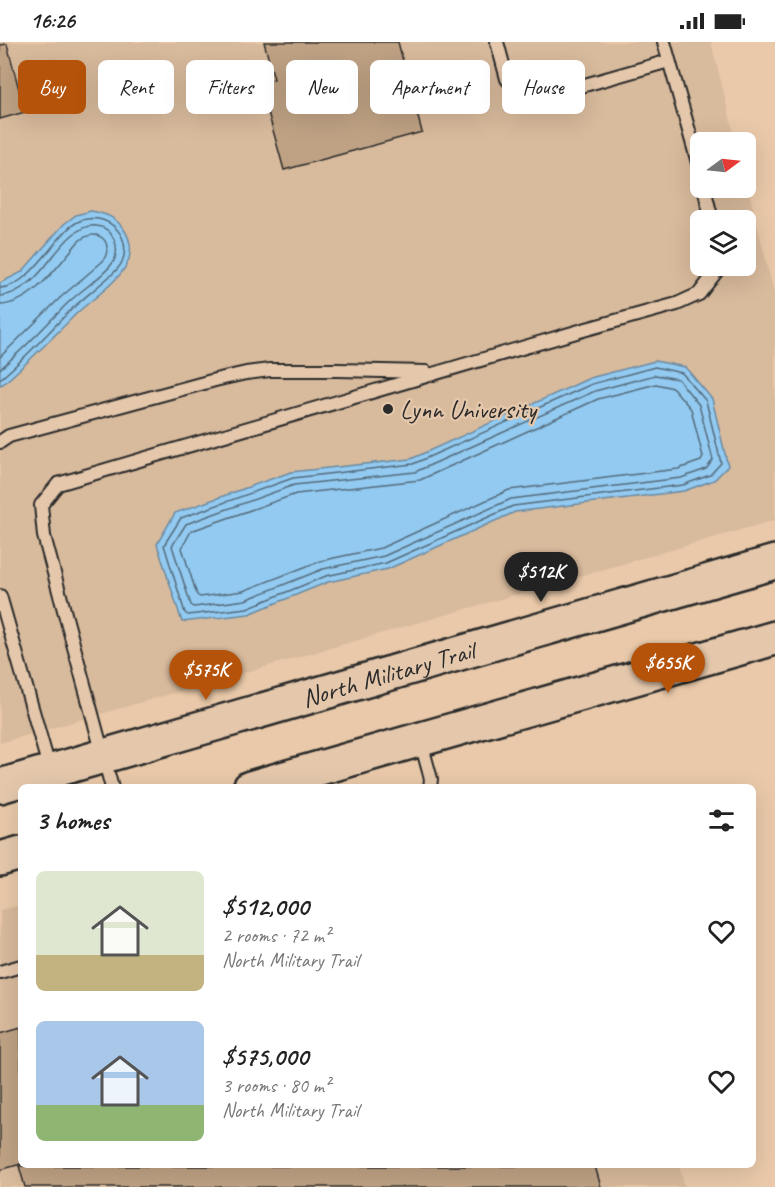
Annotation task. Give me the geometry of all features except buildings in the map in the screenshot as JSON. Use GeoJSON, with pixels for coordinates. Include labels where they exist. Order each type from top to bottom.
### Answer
{"type":"FeatureCollection","features":[{"type":"Feature","properties":{"kind":"main road","name":"North Military Trail"},"geometry":{"type":"LineString","coordinates":[[0,786],[53,780],[104,757],[775,562]]}},
{"type":"Feature","properties":{"kind":"main road"},"geometry":{"type":"LineString","coordinates":[[264,784],[775,638]]}},
{"type":"Feature","properties":{"kind":"main road"},"geometry":{"type":"LineString","coordinates":[[0,859],[18,854]]}},
{"type":"Feature","properties":{"kind":"lane"},"geometry":{"type":"LineString","coordinates":[[497,42],[507,79],[521,94],[539,98],[669,61]]}},
{"type":"Feature","properties":{"kind":"lane"},"geometry":{"type":"LineString","coordinates":[[664,42],[690,136]]}},
{"type":"Feature","properties":{"kind":"lane"},"geometry":{"type":"LineString","coordinates":[[111,784],[44,536],[41,506],[58,483],[677,304],[699,294],[713,276]]}},
{"type":"Feature","properties":{"kind":"lane"},"geometry":{"type":"LineString","coordinates":[[0,442],[9,436],[246,373],[306,369],[439,372]]}},
{"type":"Feature","properties":{"kind":"lane"},"geometry":{"type":"LineString","coordinates":[[0,596],[53,780]]}},
{"type":"Feature","properties":{"kind":"lane"},"geometry":{"type":"LineString","coordinates":[[420,739],[430,784]]}},
{"type":"Feature","properties":{"kind":"lane"},"geometry":{"type":"LineString","coordinates":[[0,972],[18,967]]}},
{"type":"Feature","properties":{"kind":"shaded area","name":"Lynn University"},"geometry":{"type":"Polygon","coordinates":[[[0,42],[711,42],[734,132],[690,132],[690,198],[751,198],[754,210],[690,210],[690,276],[756,276],[756,220],[775,297],[775,520],[0,743],[0,42]]]}},
{"type":"Feature","properties":{"kind":"shaded area"},"geometry":{"type":"Polygon","coordinates":[[[18,906],[18,1168],[680,1168],[685,1187],[0,1187],[0,910],[18,906]]]}},
{"type":"Feature","properties":{"kind":"water"},"geometry":{"type":"Polygon","coordinates":[[[91,211],[111,217],[125,231],[130,244],[130,257],[125,268],[107,288],[0,385],[0,283],[22,272],[64,224],[76,215],[91,211]]]}},
{"type":"Feature","properties":{"kind":"water"},"geometry":{"type":"Polygon","coordinates":[[[655,361],[685,367],[712,399],[728,466],[714,480],[684,491],[515,512],[388,569],[328,582],[249,614],[182,622],[157,544],[175,513],[291,472],[411,459],[590,378],[655,361]]]}},
{"type":"Feature","properties":{"kind":"place","name":"Lynn University"},"geometry":{"type":"Point","coordinates":[388,409]}}]}
